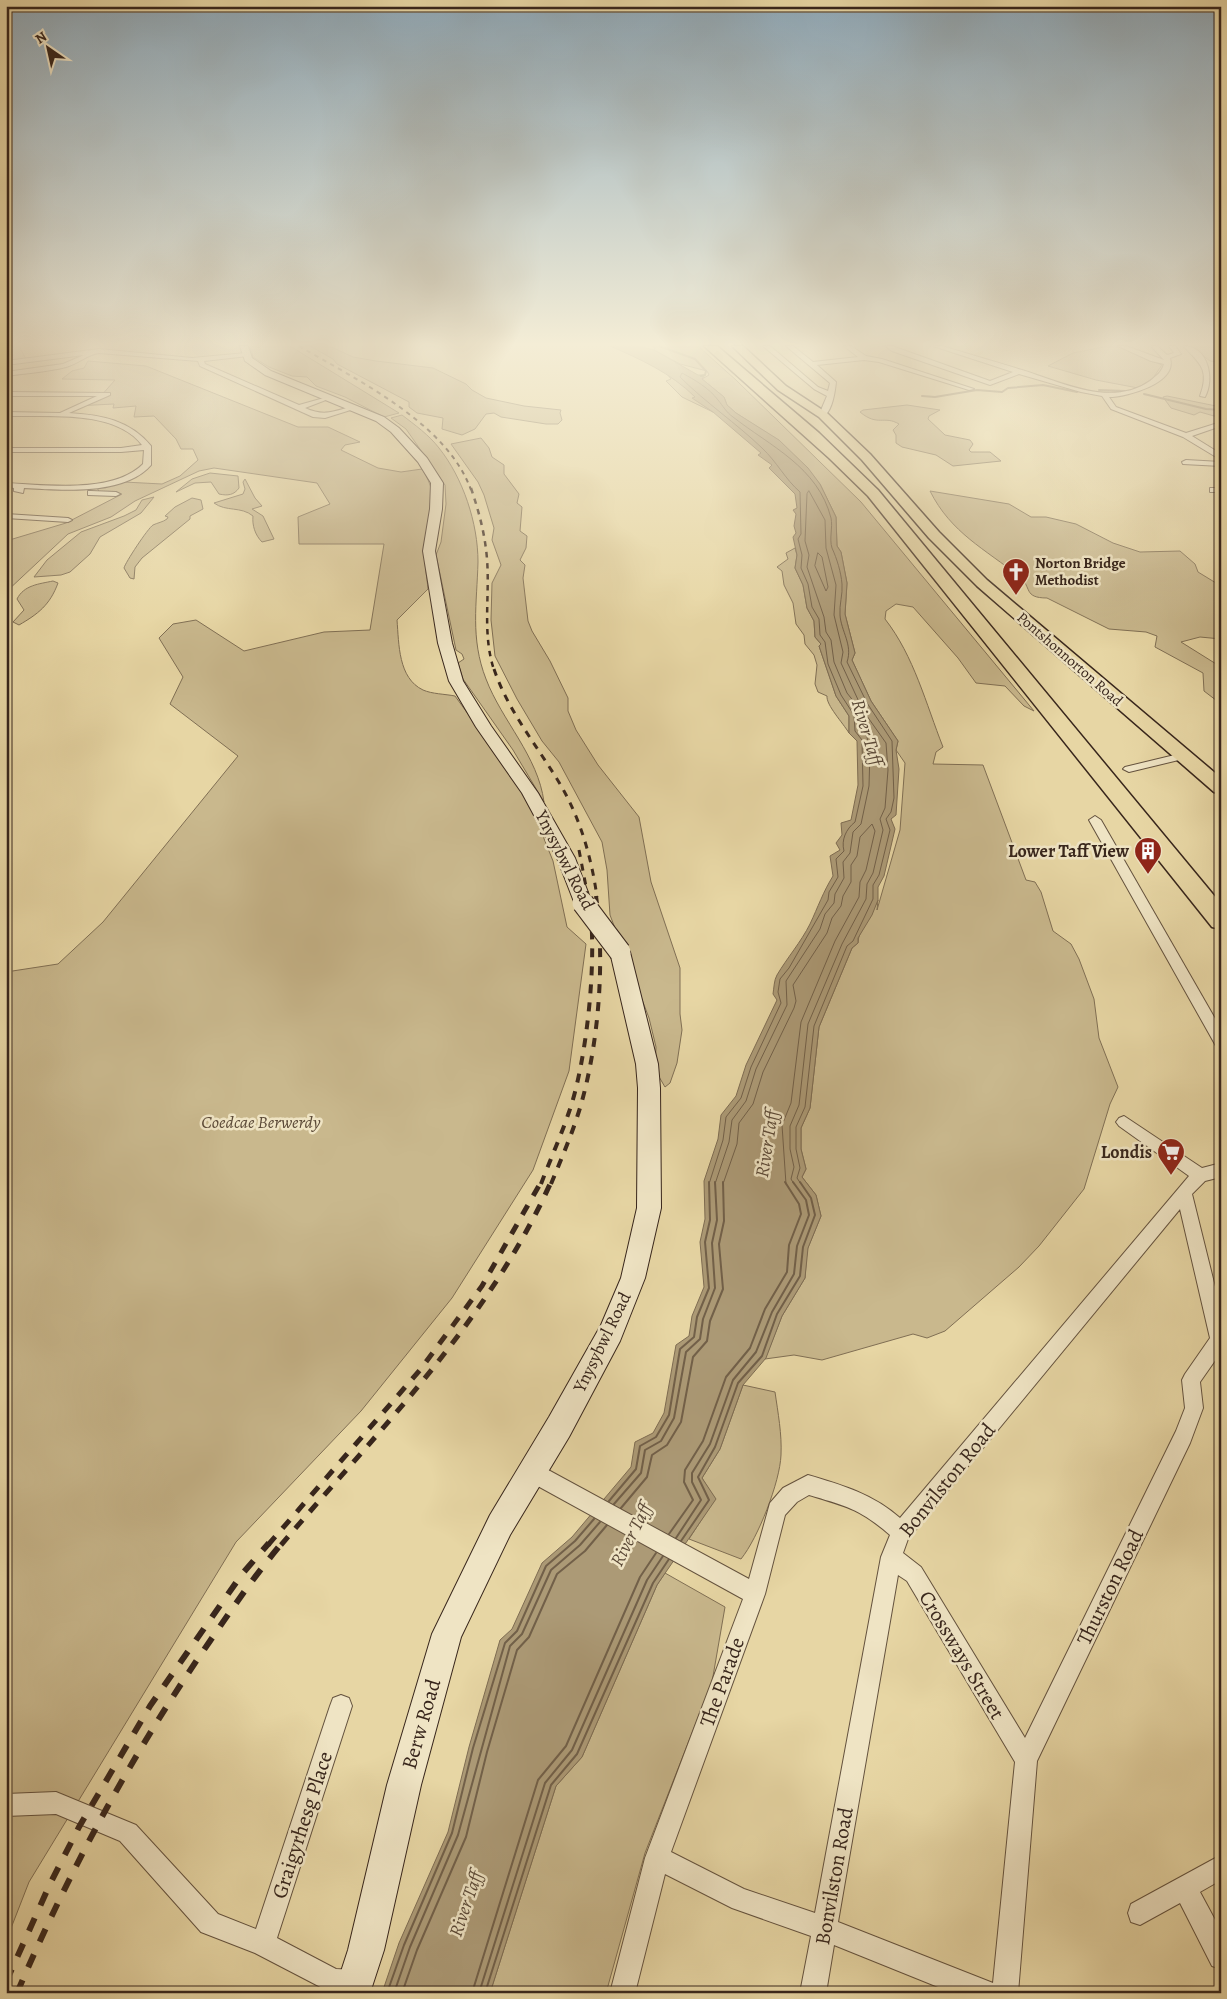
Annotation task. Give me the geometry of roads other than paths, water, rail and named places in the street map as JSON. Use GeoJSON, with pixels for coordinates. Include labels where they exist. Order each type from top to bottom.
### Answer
{"type":"FeatureCollection","features":[{"type":"Feature","properties":{"kind":"highway"},"geometry":{"type":"LineString","coordinates":[[816,439],[873,493],[1221,921]]}},
{"type":"Feature","properties":{"kind":"highway"},"geometry":{"type":"LineString","coordinates":[[827,439],[883,493],[1221,901]]}},
{"type":"Feature","properties":{"kind":"main road","name":"Ynysybwl Road"},"geometry":{"type":"LineString","coordinates":[[404,439],[423,460],[437,483],[436,509],[429,551],[445,643],[456,681],[484,727],[530,793],[566,858],[583,903],[620,952],[647,1064],[650,1134],[649,1208],[633,1278],[610,1332],[540,1476]]}},
{"type":"Feature","properties":{"kind":"main road","name":"Pontshonnorton Road"},"geometry":{"type":"LineString","coordinates":[[848,439],[866,457],[934,535],[982,583],[1221,788]]}},
{"type":"Feature","properties":{"kind":"main road","name":"Berw Road"},"geometry":{"type":"LineString","coordinates":[[353,1987],[366,1950],[404,1785],[447,1634],[477,1568],[540,1476]]}},
{"type":"Feature","properties":{"kind":"street"},"geometry":{"type":"LineString","coordinates":[[6,485],[66,488],[98,486],[118,481],[140,472],[146,467],[150,459],[147,446],[140,439]]}},
{"type":"Feature","properties":{"kind":"street"},"geometry":{"type":"LineString","coordinates":[[1193,439],[1221,458]]}},
{"type":"Feature","properties":{"kind":"street"},"geometry":{"type":"LineString","coordinates":[[6,450],[121,450],[147,446]]}},
{"type":"Feature","properties":{"kind":"street"},"geometry":{"type":"LineString","coordinates":[[1186,462],[1221,464]]}},
{"type":"Feature","properties":{"kind":"street"},"geometry":{"type":"LineString","coordinates":[[22,486],[17,489],[116,494]]}},
{"type":"Feature","properties":{"kind":"street"},"geometry":{"type":"LineString","coordinates":[[6,516],[68,520]]}},
{"type":"Feature","properties":{"kind":"street"},"geometry":{"type":"LineString","coordinates":[[1129,769],[1182,756]]}},
{"type":"Feature","properties":{"kind":"street"},"geometry":{"type":"LineString","coordinates":[[1095,820],[1221,1042]]}},
{"type":"Feature","properties":{"kind":"street"},"geometry":{"type":"LineString","coordinates":[[1124,1122],[1200,1175],[1206,1172],[1221,1170]]}},
{"type":"Feature","properties":{"kind":"street","name":"Bonvilston Road"},"geometry":{"type":"LineString","coordinates":[[814,1993],[891,1557],[900,1532],[1200,1175]]}},
{"type":"Feature","properties":{"kind":"street","name":"Thurston Road"},"geometry":{"type":"LineString","coordinates":[[1005,1993],[1026,1760],[1182,1436],[1194,1408],[1191,1380],[1220,1340],[1184,1192]]}},
{"type":"Feature","properties":{"kind":"street"},"geometry":{"type":"LineString","coordinates":[[540,1476],[755,1594]]}},
{"type":"Feature","properties":{"kind":"street","name":"The Parade"},"geometry":{"type":"LineString","coordinates":[[622,1993],[657,1858],[755,1594],[777,1510],[790,1495],[808,1485],[850,1497],[876,1510],[900,1532]]}},
{"type":"Feature","properties":{"kind":"street","name":"Crossways Street"},"geometry":{"type":"LineString","coordinates":[[891,1557],[914,1574],[1026,1760]]}},
{"type":"Feature","properties":{"kind":"street","name":"Graigyrhesg Place"},"geometry":{"type":"LineString","coordinates":[[263,1944],[341,1706]]}},
{"type":"Feature","properties":{"kind":"street"},"geometry":{"type":"LineString","coordinates":[[6,1805],[56,1803],[128,1834],[210,1923],[263,1944],[334,1981],[353,1987]]}},
{"type":"Feature","properties":{"kind":"street"},"geometry":{"type":"LineString","coordinates":[[657,1858],[740,1900],[824,1928],[902,1961],[986,1993]]}},
{"type":"Feature","properties":{"kind":"street"},"geometry":{"type":"LineString","coordinates":[[1140,1913],[1221,1868]]}},
{"type":"Feature","properties":{"kind":"street"},"geometry":{"type":"LineString","coordinates":[[1185,1888],[1221,1957]]}},
{"type":"Feature","properties":{"kind":"water","name":"River Taff"},"geometry":{"type":"Polygon","coordinates":[[[745,439],[779,440],[808,468],[820,484],[836,517],[837,546],[841,552],[847,583],[845,614],[855,653],[852,660],[871,701],[898,741],[896,750],[899,769],[896,815],[891,819],[895,829],[884,876],[878,887],[878,900],[872,915],[858,938],[858,943],[852,948],[819,1027],[810,1108],[801,1128],[801,1149],[806,1169],[802,1177],[816,1195],[821,1216],[808,1248],[805,1278],[782,1316],[766,1358],[743,1385],[720,1449],[702,1478],[716,1499],[657,1585],[582,1757],[556,1786],[490,1993],[382,1993],[399,1943],[448,1832],[469,1747],[500,1640],[512,1629],[542,1563],[572,1537],[631,1467],[635,1442],[653,1433],[664,1413],[676,1345],[689,1336],[692,1316],[704,1287],[700,1242],[705,1219],[704,1181],[718,1139],[721,1115],[736,1096],[746,1065],[777,1000],[773,994],[776,977],[810,924],[833,876],[830,856],[840,850],[836,843],[842,835],[841,823],[851,820],[858,785],[857,741],[849,733],[849,716],[836,696],[819,646],[821,644],[815,637],[814,621],[807,608],[803,585],[795,568],[797,555],[793,537],[796,533],[794,526],[796,514],[793,510],[797,508],[795,494],[769,468],[772,465],[758,455],[761,453],[745,439]]]}},
{"type":"Feature","properties":{"kind":"railway"},"geometry":{"type":"LineString","coordinates":[[437,439],[459,466],[471,490]]}},
{"type":"Feature","properties":{"kind":"railway"},"geometry":{"type":"LineString","coordinates":[[471,488],[477,506],[486,550],[488,573],[487,629],[490,656],[494,670]]}},
{"type":"Feature","properties":{"kind":"railway"},"geometry":{"type":"LineString","coordinates":[[494,669],[508,701],[564,791],[576,816],[585,843],[597,897]]}},
{"type":"Feature","properties":{"kind":"railway"},"geometry":{"type":"LineString","coordinates":[[579,850],[588,897]]}},
{"type":"Feature","properties":{"kind":"railway"},"geometry":{"type":"LineString","coordinates":[[541,1184],[569,1112],[586,1035],[592,974],[591,918],[588,896]]}},
{"type":"Feature","properties":{"kind":"railway"},"geometry":{"type":"LineString","coordinates":[[551,1184],[579,1112],[593,1052],[600,973],[599,921],[596,896]]}},
{"type":"Feature","properties":{"kind":"railway"},"geometry":{"type":"LineString","coordinates":[[268,1545],[420,1370],[482,1286],[541,1182]]}},
{"type":"Feature","properties":{"kind":"railway"},"geometry":{"type":"LineString","coordinates":[[281,1545],[393,1417],[464,1328],[496,1282],[525,1233],[551,1182]]}},
{"type":"Feature","properties":{"kind":"railway"},"geometry":{"type":"LineString","coordinates":[[6,1982],[50,1884],[79,1827],[150,1706],[242,1574],[269,1543]]}},
{"type":"Feature","properties":{"kind":"railway"},"geometry":{"type":"LineString","coordinates":[[17,1993],[81,1856],[129,1768],[210,1641],[282,1543]]}},
{"type":"Feature","properties":{"kind":"place","name":"Norton Bridge Methodist"},"geometry":{"type":"Point","coordinates":[1016,596]}},
{"type":"Feature","properties":{"kind":"place","name":"Lower Taff View"},"geometry":{"type":"Point","coordinates":[1148,875]}},
{"type":"Feature","properties":{"kind":"place","name":"Londis"},"geometry":{"type":"Point","coordinates":[1171,1176]}},
{"type":"Feature","properties":{"kind":"park label","name":"Coedcae Berwerdy"},"geometry":{"type":"Point","coordinates":[261,1122]}}]}
